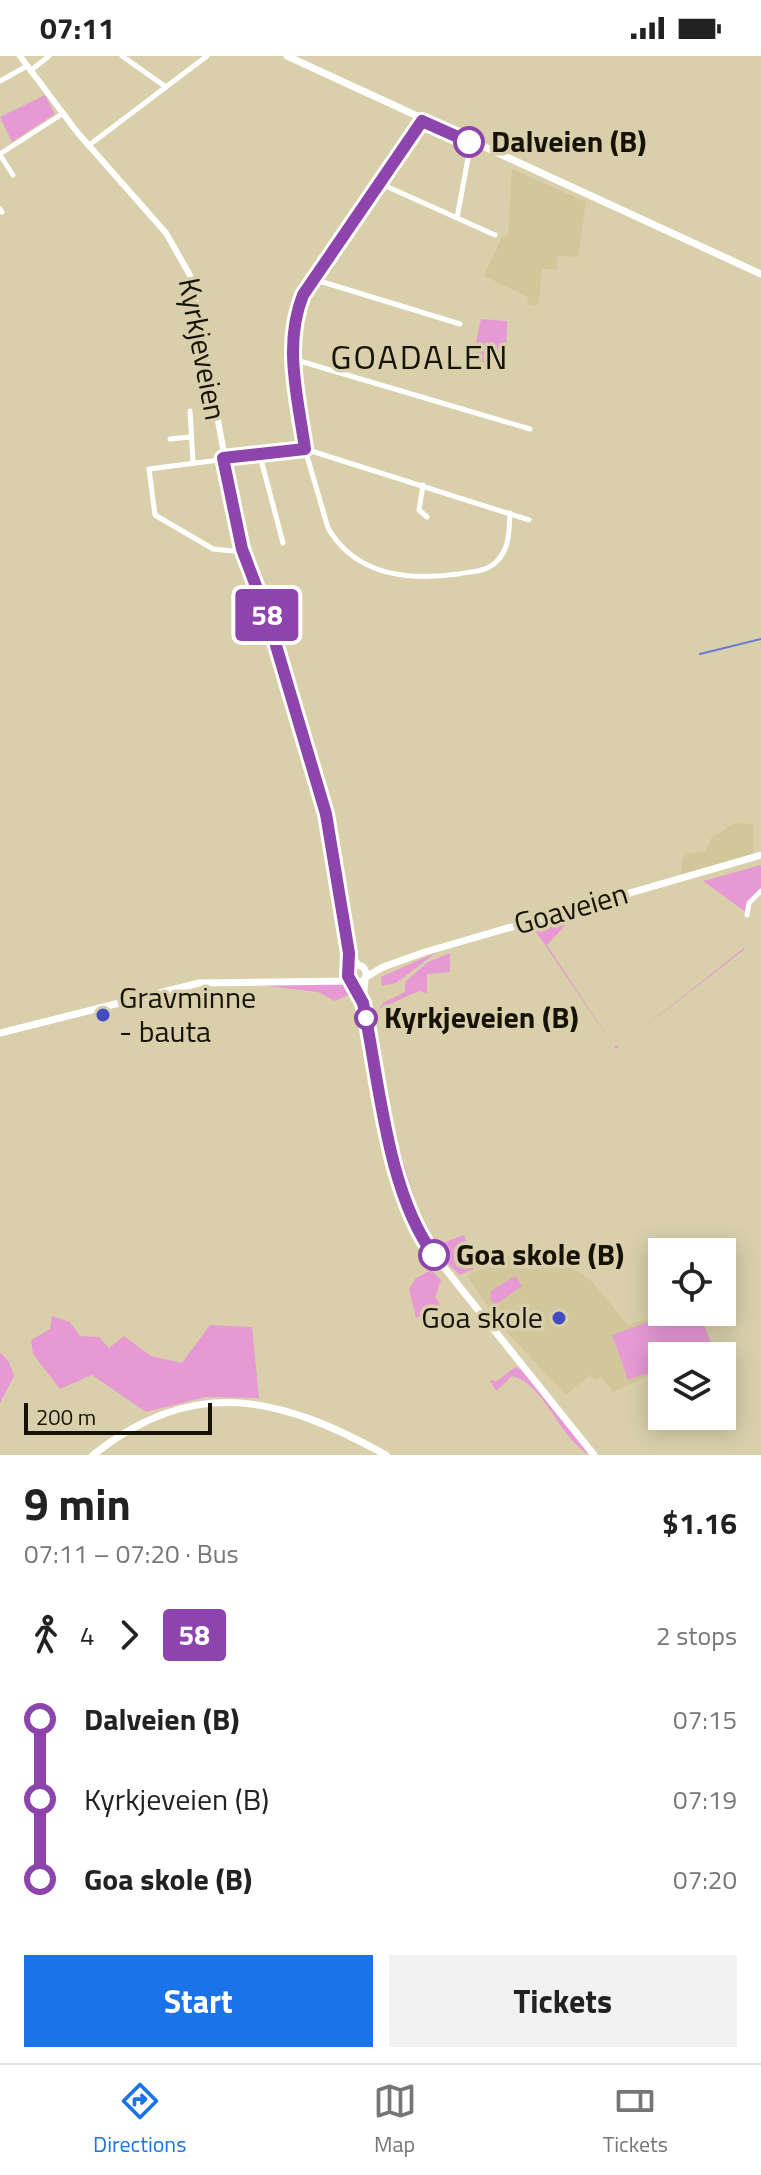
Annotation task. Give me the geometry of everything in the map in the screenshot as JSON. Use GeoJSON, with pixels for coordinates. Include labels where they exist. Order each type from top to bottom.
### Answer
{"type":"FeatureCollection","features":[{"type":"Feature","properties":{"kind":"main road"},"geometry":{"type":"LineString","coordinates":[[287,56],[422,121],[761,274]]}},
{"type":"Feature","properties":{"kind":"main road","name":"Goaveien"},"geometry":{"type":"LineString","coordinates":[[0,1033],[199,983],[327,979],[352,982],[383,967],[761,855]]}},
{"type":"Feature","properties":{"kind":"main road"},"geometry":{"type":"LineString","coordinates":[[361,966],[365,978],[363,1003],[397,1171],[416,1227],[431,1251],[594,1455]]}},
{"type":"Feature","properties":{"kind":"main road","name":"Goaveien"},"geometry":{"type":"LineString","coordinates":[[327,979],[361,966],[383,967]]}},
{"type":"Feature","properties":{"kind":"main road"},"geometry":{"type":"LineString","coordinates":[[349,970],[363,1003]]}},
{"type":"Feature","properties":{"kind":"main road"},"geometry":{"type":"LineString","coordinates":[[93,1455],[129,1430],[155,1418],[198,1406],[241,1403],[302,1414],[386,1455]]}},
{"type":"Feature","properties":{"kind":"street","name":"Kyrkjeveien"},"geometry":{"type":"LineString","coordinates":[[20,56],[88,146],[166,233],[191,277],[242,549],[267,615],[326,814],[349,953],[349,970]]}},
{"type":"Feature","properties":{"kind":"street"},"geometry":{"type":"LineString","coordinates":[[0,81],[49,56]]}},
{"type":"Feature","properties":{"kind":"street"},"geometry":{"type":"LineString","coordinates":[[122,56],[166,87]]}},
{"type":"Feature","properties":{"kind":"street"},"geometry":{"type":"LineString","coordinates":[[88,146],[207,56]]}},
{"type":"Feature","properties":{"kind":"street"},"geometry":{"type":"LineString","coordinates":[[13,175],[0,154],[62,114]]}},
{"type":"Feature","properties":{"kind":"street"},"geometry":{"type":"LineString","coordinates":[[422,121],[313,279],[296,312],[293,359],[305,449],[335,540],[356,560],[386,573],[423,578],[485,570],[504,553],[510,513]]}},
{"type":"Feature","properties":{"kind":"street"},"geometry":{"type":"LineString","coordinates":[[457,218],[469,153]]}},
{"type":"Feature","properties":{"kind":"street"},"geometry":{"type":"LineString","coordinates":[[379,183],[495,235]]}},
{"type":"Feature","properties":{"kind":"street"},"geometry":{"type":"LineString","coordinates":[[313,279],[460,324]]}},
{"type":"Feature","properties":{"kind":"street"},"geometry":{"type":"LineString","coordinates":[[293,359],[530,429]]}},
{"type":"Feature","properties":{"kind":"street"},"geometry":{"type":"LineString","coordinates":[[190,411],[194,430],[189,437],[193,462]]}},
{"type":"Feature","properties":{"kind":"street"},"geometry":{"type":"LineString","coordinates":[[170,439],[189,437]]}},
{"type":"Feature","properties":{"kind":"street"},"geometry":{"type":"LineString","coordinates":[[233,551],[213,549],[155,515],[149,469],[259,452],[305,449],[529,520]]}},
{"type":"Feature","properties":{"kind":"street"},"geometry":{"type":"LineString","coordinates":[[259,452],[283,543]]}},
{"type":"Feature","properties":{"kind":"street"},"geometry":{"type":"LineString","coordinates":[[423,485],[419,510],[427,517]]}},
{"type":"Feature","properties":{"kind":"street"},"geometry":{"type":"LineString","coordinates":[[747,915],[749,903],[761,891]]}},
{"type":"Feature","properties":{"kind":"street"},"geometry":{"type":"LineString","coordinates":[[349,953],[361,966]]}},
{"type":"Feature","properties":{"kind":"shaded area"},"geometry":{"type":"Polygon","coordinates":[[[45,95],[55,114],[12,142],[0,117],[45,95]]]}},
{"type":"Feature","properties":{"kind":"shaded area"},"geometry":{"type":"Polygon","coordinates":[[[512,169],[586,202],[578,257],[558,256],[557,269],[542,269],[539,303],[533,306],[527,302],[528,297],[484,276],[502,237],[508,235],[512,169]]]}},
{"type":"Feature","properties":{"kind":"shaded area"},"geometry":{"type":"Polygon","coordinates":[[[481,319],[507,321],[506,363],[472,361],[481,319]]]}},
{"type":"Feature","properties":{"kind":"shaded area"},"geometry":{"type":"Polygon","coordinates":[[[734,823],[753,824],[754,854],[681,875],[682,858],[689,853],[706,851],[711,838],[734,823]]]}},
{"type":"Feature","properties":{"kind":"shaded area"},"geometry":{"type":"Polygon","coordinates":[[[761,865],[761,891],[749,903],[747,913],[703,881],[761,865]]]}},
{"type":"Feature","properties":{"kind":"shaded area"},"geometry":{"type":"Polygon","coordinates":[[[598,908],[572,918],[547,945],[614,1046],[620,1046],[616,1049],[534,929],[598,908]]]}},
{"type":"Feature","properties":{"kind":"shaded area"},"geometry":{"type":"Polygon","coordinates":[[[744,948],[745,949],[627,1041],[744,948]]]}},
{"type":"Feature","properties":{"kind":"shaded area"},"geometry":{"type":"Polygon","coordinates":[[[437,952],[396,983],[382,986],[381,977],[437,952]]]}},
{"type":"Feature","properties":{"kind":"shaded area"},"geometry":{"type":"Polygon","coordinates":[[[450,953],[450,972],[427,974],[427,993],[419,991],[379,1009],[383,1003],[405,992],[405,982],[428,962],[450,953]]]}},
{"type":"Feature","properties":{"kind":"shaded area"},"geometry":{"type":"Polygon","coordinates":[[[241,983],[342,984],[353,993],[335,1001],[318,992],[241,983]]]}},
{"type":"Feature","properties":{"kind":"shaded area"},"geometry":{"type":"Polygon","coordinates":[[[399,1147],[424,1231],[442,1243],[464,1235],[474,1269],[460,1275],[425,1234],[404,1185],[395,1149],[399,1147]]]}},
{"type":"Feature","properties":{"kind":"shaded area","name":"Goa skole"},"geometry":{"type":"Polygon","coordinates":[[[534,1243],[591,1280],[628,1325],[648,1319],[648,1326],[705,1326],[711,1342],[648,1342],[648,1376],[613,1392],[601,1377],[595,1380],[590,1375],[566,1395],[500,1325],[467,1276],[534,1243]]]}},
{"type":"Feature","properties":{"kind":"shaded area"},"geometry":{"type":"Polygon","coordinates":[[[431,1270],[441,1280],[435,1298],[439,1309],[416,1318],[409,1289],[416,1278],[431,1270]]]}},
{"type":"Feature","properties":{"kind":"shaded area"},"geometry":{"type":"Polygon","coordinates":[[[515,1276],[522,1286],[495,1305],[490,1299],[491,1291],[515,1276]]]}},
{"type":"Feature","properties":{"kind":"shaded area"},"geometry":{"type":"Polygon","coordinates":[[[52,1316],[70,1322],[80,1336],[99,1337],[109,1348],[124,1336],[151,1356],[182,1363],[210,1325],[252,1327],[259,1398],[206,1397],[146,1412],[92,1375],[60,1389],[33,1354],[31,1340],[50,1329],[52,1316]]]}},
{"type":"Feature","properties":{"kind":"shaded area"},"geometry":{"type":"Polygon","coordinates":[[[648,1322],[648,1326],[704,1326],[710,1342],[648,1342],[648,1373],[628,1380],[612,1335],[648,1322]]]}},
{"type":"Feature","properties":{"kind":"shaded area"},"geometry":{"type":"Polygon","coordinates":[[[0,1352],[9,1362],[14,1376],[0,1403],[0,1352]]]}},
{"type":"Feature","properties":{"kind":"shaded area"},"geometry":{"type":"Polygon","coordinates":[[[515,1367],[521,1369],[590,1455],[579,1448],[543,1400],[523,1381],[512,1376],[496,1391],[490,1380],[497,1381],[515,1367]]]}},
{"type":"Feature","properties":{"kind":"waterway"},"geometry":{"type":"LineString","coordinates":[[700,654],[761,639]]}},
{"type":"Feature","properties":{"kind":"bus line","name":"58"},"geometry":{"type":"LineString","coordinates":[[434,1255],[416,1227],[401,1186],[363,1003],[348,976],[349,953],[330,829],[267,615],[242,549],[223,458],[305,449],[292,343],[293,325],[303,295],[422,121],[469,142]]}},
{"type":"Feature","properties":{"kind":"place","name":"Dalveien (B)"},"geometry":{"type":"Point","coordinates":[469,142]}},
{"type":"Feature","properties":{"kind":"place","name":"Gravminne - bauta"},"geometry":{"type":"Point","coordinates":[103,1015]}},
{"type":"Feature","properties":{"kind":"place","name":"Kyrkjeveien (B)"},"geometry":{"type":"Point","coordinates":[366,1018]}},
{"type":"Feature","properties":{"kind":"place","name":"Goa skole (B)"},"geometry":{"type":"Point","coordinates":[434,1255]}},
{"type":"Feature","properties":{"kind":"place","name":"Goa skole"},"geometry":{"type":"Point","coordinates":[559,1318]}},
{"type":"Feature","properties":{"kind":"district","name":"GOADALEN"},"geometry":{"type":"Point","coordinates":[420,357]}}]}
